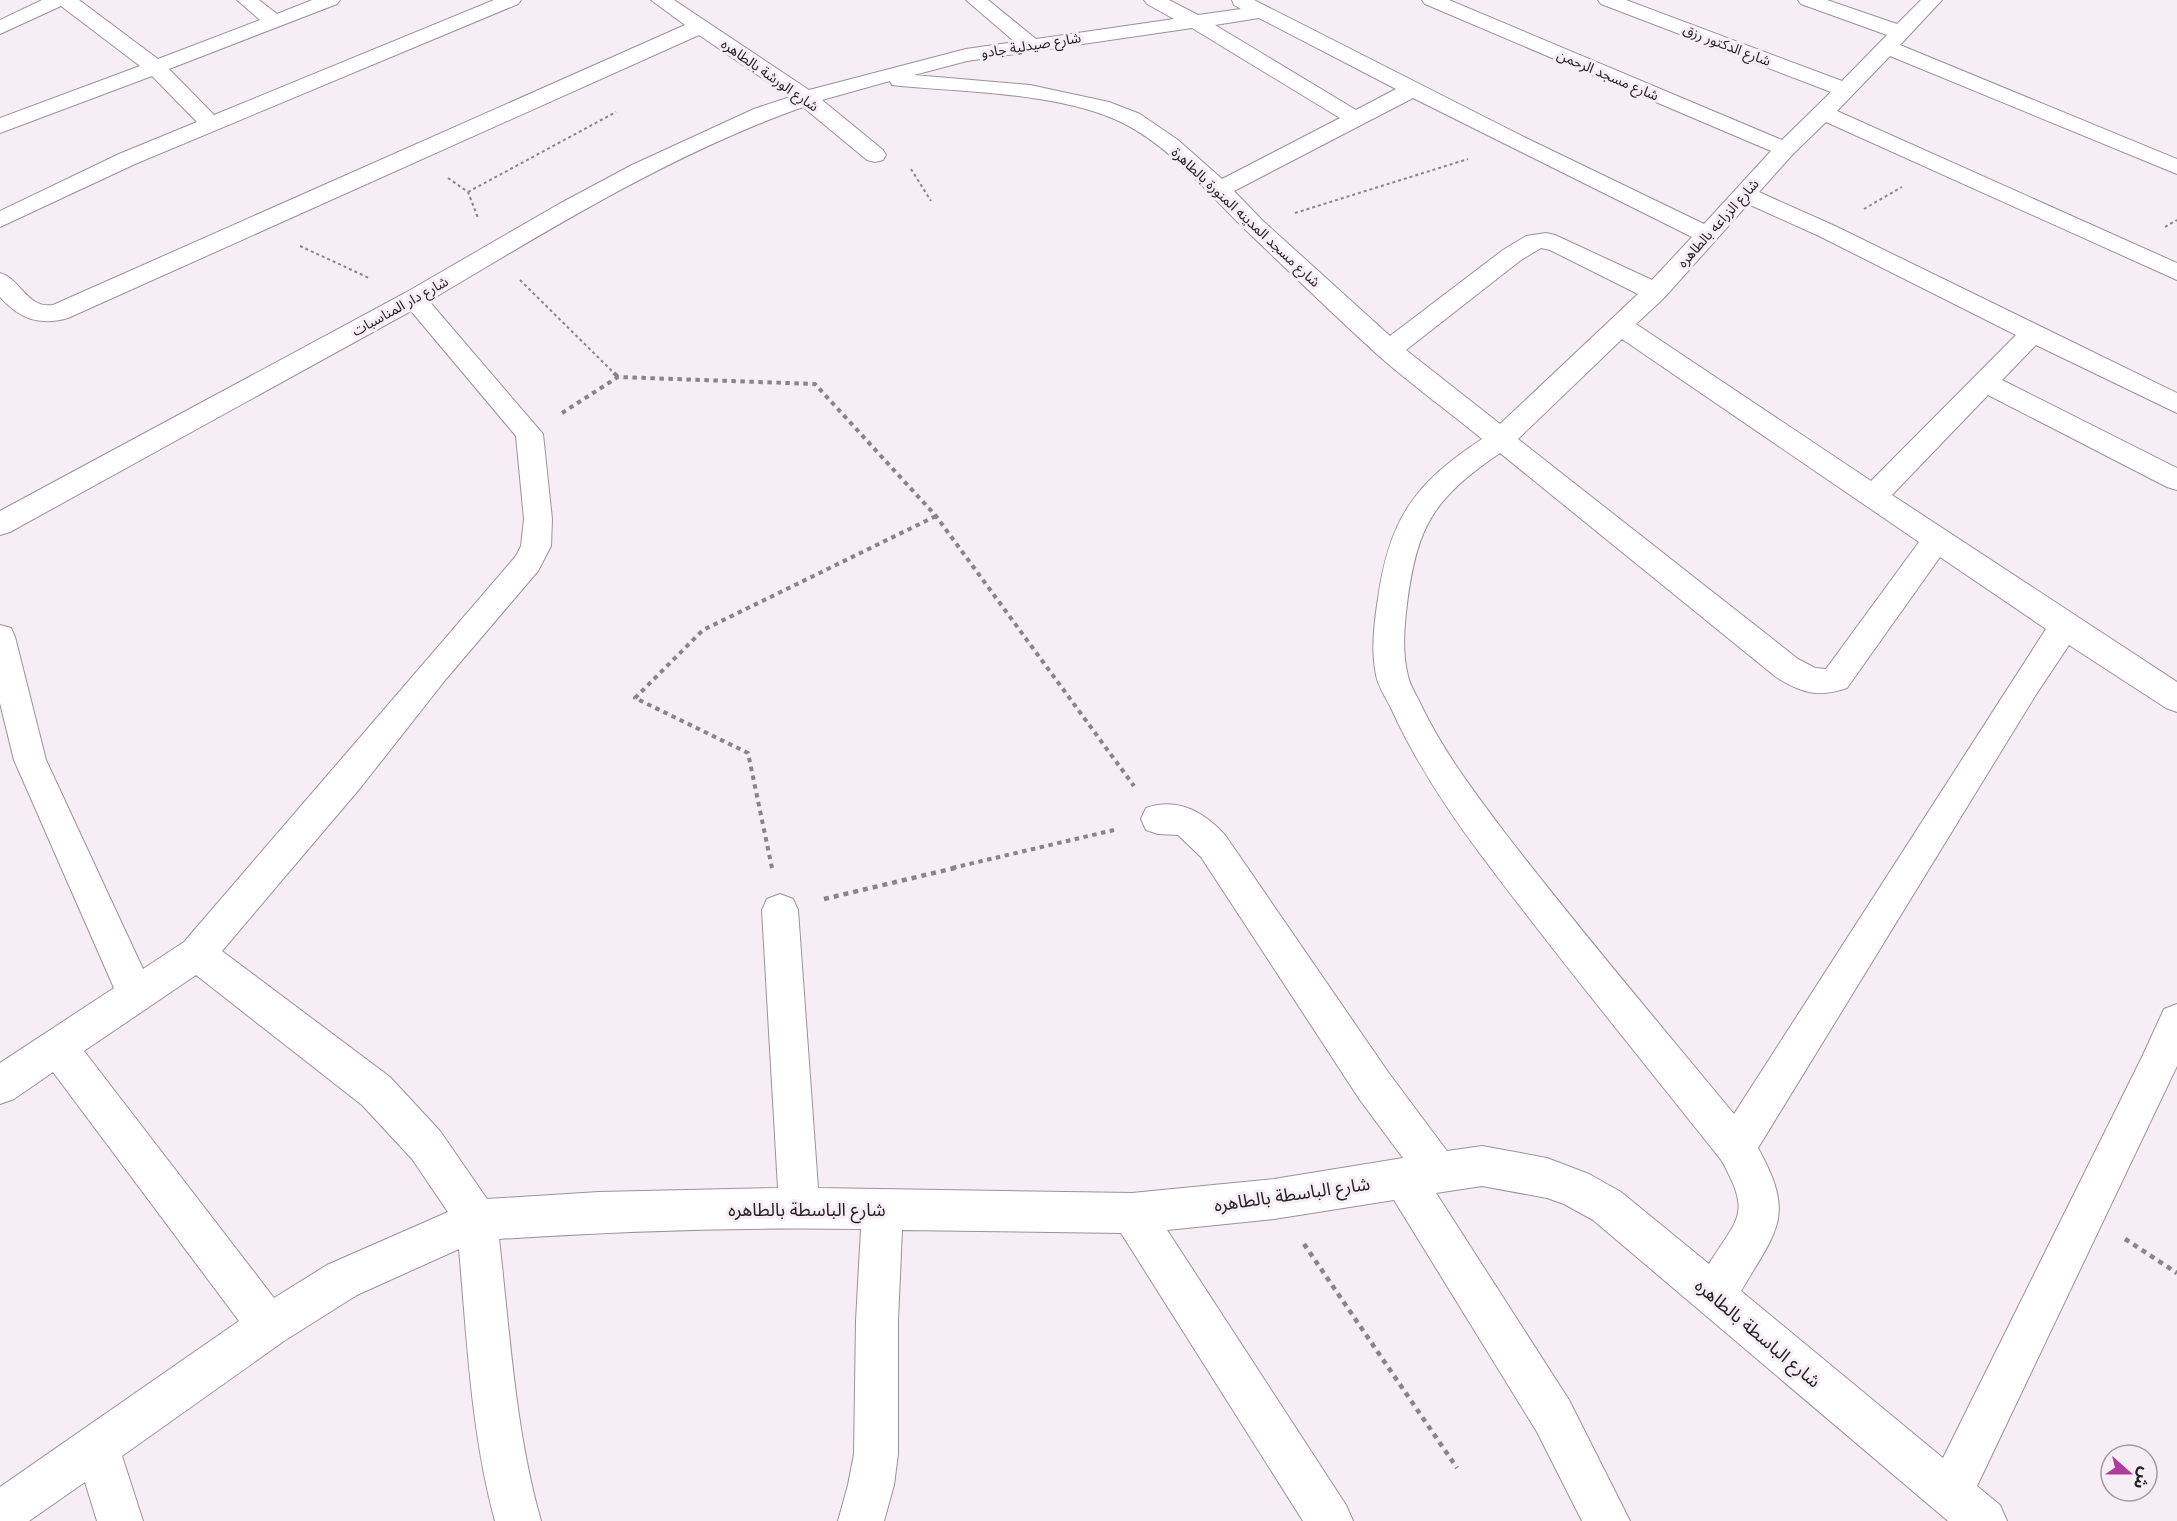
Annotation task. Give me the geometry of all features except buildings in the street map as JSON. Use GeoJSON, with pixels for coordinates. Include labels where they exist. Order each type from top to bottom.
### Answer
{"type":"FeatureCollection","features":[{"type":"Feature","properties":{"kind":"street"},"geometry":{"type":"LineString","coordinates":[[0,28],[58,0]]}},
{"type":"Feature","properties":{"kind":"street"},"geometry":{"type":"LineString","coordinates":[[66,0],[155,67],[212,125]]}},
{"type":"Feature","properties":{"kind":"street"},"geometry":{"type":"LineString","coordinates":[[247,0],[274,22]]}},
{"type":"Feature","properties":{"kind":"street"},"geometry":{"type":"LineString","coordinates":[[0,126],[330,0]]}},
{"type":"Feature","properties":{"kind":"street"},"geometry":{"type":"LineString","coordinates":[[0,220],[126,159],[511,0]]}},
{"type":"Feature","properties":{"kind":"street","name":"شارع الورشة بالطاهره"},"geometry":{"type":"LineString","coordinates":[[661,0],[805,97],[875,156]]}},
{"type":"Feature","properties":{"kind":"street"},"geometry":{"type":"LineString","coordinates":[[976,0],[1030,44]]}},
{"type":"Feature","properties":{"kind":"street"},"geometry":{"type":"LineString","coordinates":[[1154,0],[1194,21],[1356,119]]}},
{"type":"Feature","properties":{"kind":"street"},"geometry":{"type":"LineString","coordinates":[[1239,0],[1518,143],[1707,235]]}},
{"type":"Feature","properties":{"kind":"street","name":"شارع مسجد الرحمن"},"geometry":{"type":"LineString","coordinates":[[1432,0],[1785,149]]}},
{"type":"Feature","properties":{"kind":"street","name":"شارع الدكتور رزق"},"geometry":{"type":"LineString","coordinates":[[1608,0],[1845,90]]}},
{"type":"Feature","properties":{"kind":"street"},"geometry":{"type":"LineString","coordinates":[[1808,0],[2177,167]]}},
{"type":"Feature","properties":{"kind":"street","name":"شارع الزراعه بالطاهره"},"geometry":{"type":"LineString","coordinates":[[1714,1296],[1757,1225],[1761,1212],[1759,1191],[1736,1147],[1552,921],[1457,796],[1420,737],[1392,677],[1388,635],[1396,575],[1406,536],[1425,503],[1457,470],[1500,440],[1621,326],[1655,292],[1785,149],[1932,0]]}},
{"type":"Feature","properties":{"kind":"street","name":"شارع صيدلية جادو"},"geometry":{"type":"LineString","coordinates":[[805,97],[966,55],[1261,12]]}},
{"type":"Feature","properties":{"kind":"street"},"geometry":{"type":"LineString","coordinates":[[0,281],[29,311],[36,315],[46,316],[59,312],[701,26]]}},
{"type":"Feature","properties":{"kind":"street","name":"شارع مسجد المدينه المنورة بالطاهرة"},"geometry":{"type":"LineString","coordinates":[[878,78],[1030,91],[1101,107],[1132,119],[1170,145],[1220,189],[1254,225],[1389,350],[1787,669],[1814,681],[1821,683],[1836,679],[1937,539]]}},
{"type":"Feature","properties":{"kind":"street"},"geometry":{"type":"LineString","coordinates":[[1220,189],[1413,89]]}},
{"type":"Feature","properties":{"kind":"street","name":"شارع دار المناسبات"},"geometry":{"type":"LineString","coordinates":[[0,524],[414,299],[640,170],[713,135],[805,97]]}},
{"type":"Feature","properties":{"kind":"street"},"geometry":{"type":"LineString","coordinates":[[1823,113],[2177,272]]}},
{"type":"Feature","properties":{"kind":"street"},"geometry":{"type":"LineString","coordinates":[[1745,194],[1827,231],[2177,404]]}},
{"type":"Feature","properties":{"kind":"street"},"geometry":{"type":"LineString","coordinates":[[1389,350],[1512,255],[1535,241],[1546,240],[1559,244],[1655,292]]}},
{"type":"Feature","properties":{"kind":"street"},"geometry":{"type":"LineString","coordinates":[[0,1084],[197,954],[349,777],[435,670],[528,563],[536,546],[538,519],[529,434],[414,299]]}},
{"type":"Feature","properties":{"kind":"street"},"geometry":{"type":"LineString","coordinates":[[1621,326],[2177,699]]}},
{"type":"Feature","properties":{"kind":"street"},"geometry":{"type":"LineString","coordinates":[[1874,496],[2033,332]]}},
{"type":"Feature","properties":{"kind":"street"},"geometry":{"type":"LineString","coordinates":[[1984,381],[2177,480]]}},
{"type":"Feature","properties":{"kind":"street"},"geometry":{"type":"LineString","coordinates":[[1736,1147],[2024,687],[2065,626]]}},
{"type":"Feature","properties":{"kind":"street"},"geometry":{"type":"LineString","coordinates":[[0,637],[30,760],[136,996]]}},
{"type":"Feature","properties":{"kind":"street"},"geometry":{"type":"LineString","coordinates":[[1158,819],[1182,819],[1194,825],[1213,846],[1374,1086],[1421,1175],[1478,1293],[1553,1416],[1607,1521]]}},
{"type":"Feature","properties":{"kind":"street"},"geometry":{"type":"LineString","coordinates":[[780,910],[790,1037],[799,1208]]}},
{"type":"Feature","properties":{"kind":"street"},"geometry":{"type":"LineString","coordinates":[[197,954],[376,1091],[426,1145],[477,1220],[492,1373],[508,1485],[518,1521]]}},
{"type":"Feature","properties":{"kind":"street"},"geometry":{"type":"LineString","coordinates":[[1950,1493],[2087,1214],[2177,1022]]}},
{"type":"Feature","properties":{"kind":"street"},"geometry":{"type":"LineString","coordinates":[[57,1047],[269,1326]]}},
{"type":"Feature","properties":{"kind":"street","name":"شارع الباسطة بالطاهره"},"geometry":{"type":"LineString","coordinates":[[477,1220],[599,1212],[799,1208],[1132,1214],[1274,1199],[1482,1166],[1547,1178],[1575,1188],[1607,1206],[1984,1521]]}},
{"type":"Feature","properties":{"kind":"street"},"geometry":{"type":"LineString","coordinates":[[861,1521],[871,1485],[876,1454],[877,1321],[883,1209]]}},
{"type":"Feature","properties":{"kind":"street"},"geometry":{"type":"LineString","coordinates":[[1132,1214],[1330,1521]]}},
{"type":"Feature","properties":{"kind":"street"},"geometry":{"type":"LineString","coordinates":[[0,1514],[269,1326],[342,1281],[477,1220]]}},
{"type":"Feature","properties":{"kind":"street"},"geometry":{"type":"LineString","coordinates":[[97,1448],[120,1521]]}},
{"type":"Feature","properties":{"kind":"path"},"geometry":{"type":"LineString","coordinates":[[468,192],[616,112]]}},
{"type":"Feature","properties":{"kind":"path"},"geometry":{"type":"LineString","coordinates":[[1254,225],[1518,143]]}},
{"type":"Feature","properties":{"kind":"path"},"geometry":{"type":"LineString","coordinates":[[1827,231],[1939,166]]}},
{"type":"Feature","properties":{"kind":"path"},"geometry":{"type":"LineString","coordinates":[[253,225],[414,299]]}},
{"type":"Feature","properties":{"kind":"path"},"geometry":{"type":"LineString","coordinates":[[492,253],[618,377]]}},
{"type":"Feature","properties":{"kind":"path"},"geometry":{"type":"LineString","coordinates":[[529,434],[618,377],[814,384],[936,516],[1158,819],[780,910],[748,753],[634,698],[704,630],[936,516]]}},
{"type":"Feature","properties":{"kind":"path"},"geometry":{"type":"LineString","coordinates":[[1274,1199],[1458,1468]]}},
{"type":"Feature","properties":{"kind":"path"},"geometry":{"type":"LineString","coordinates":[[2087,1214],[2177,1274]]}}]}
